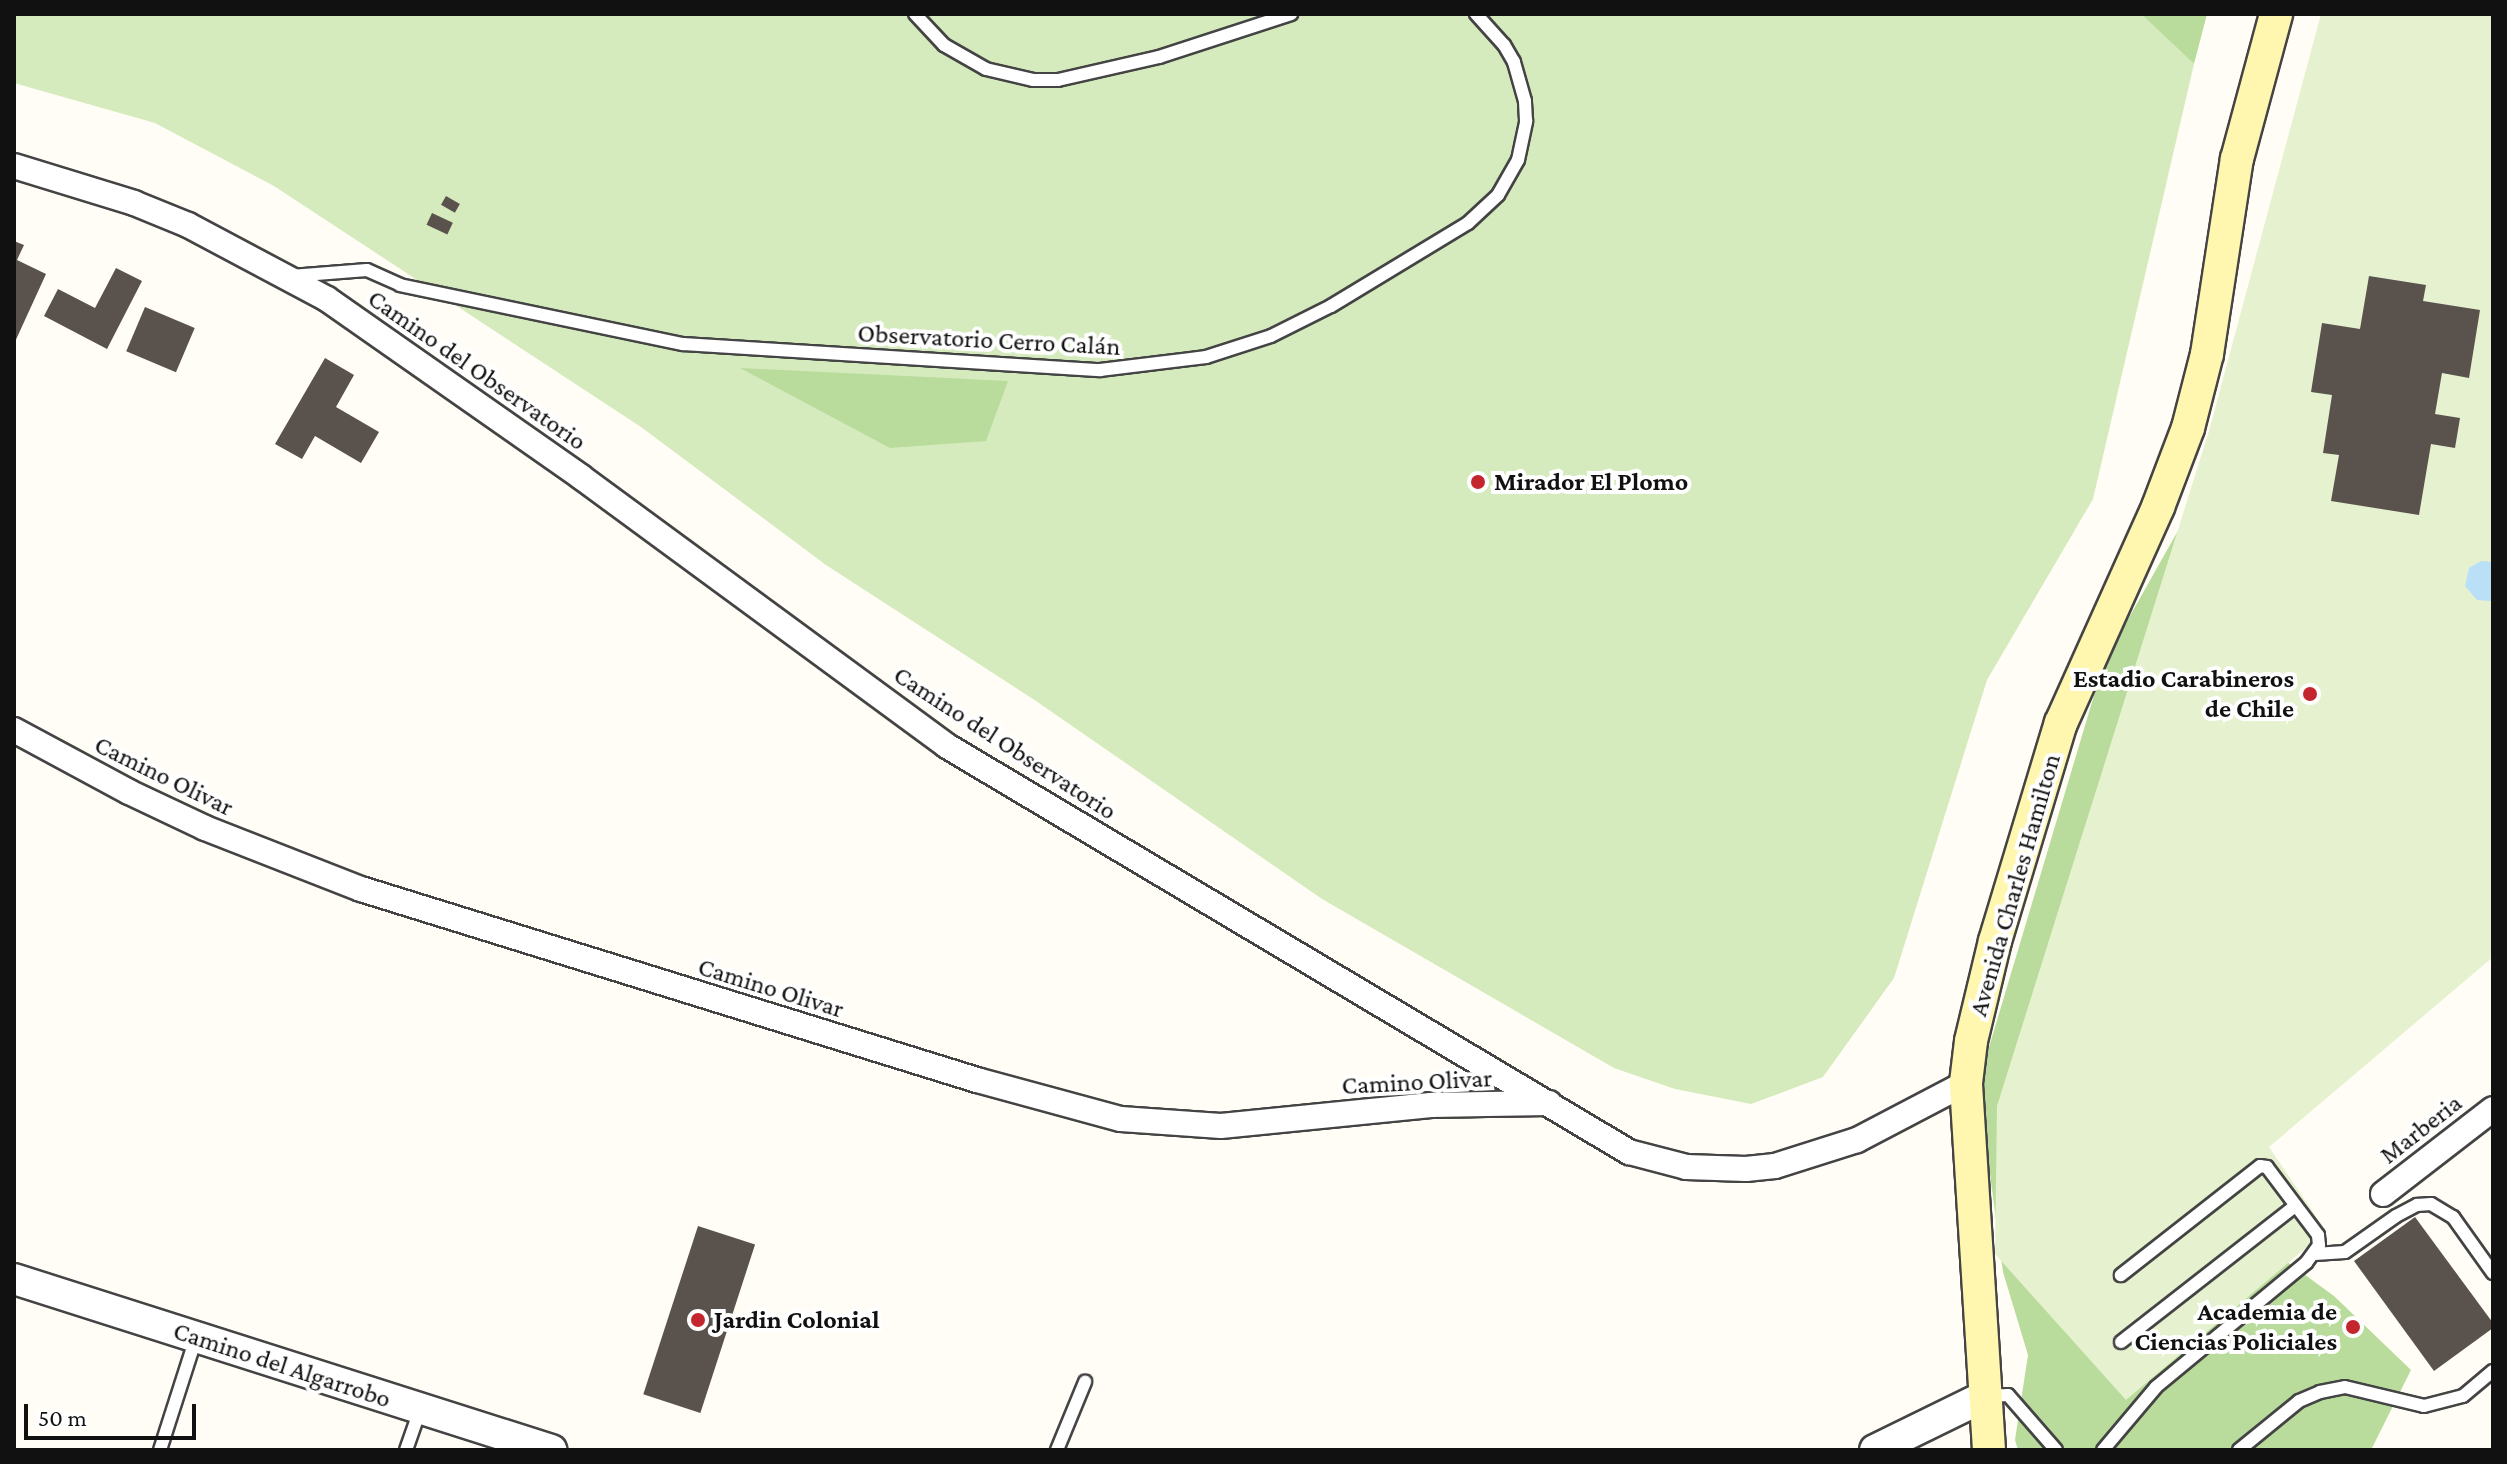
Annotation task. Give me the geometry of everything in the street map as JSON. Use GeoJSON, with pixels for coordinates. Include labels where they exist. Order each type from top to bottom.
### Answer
{"type":"FeatureCollection","features":[{"type":"Feature","properties":{"kind":"main road","name":"Avenida Charles Hamilton"},"geometry":{"type":"LineString","coordinates":[[1989,1450],[1983,1397],[1966,1083],[1971,1041],[1995,941],[2061,723],[2158,507],[2192,416],[2207,354],[2237,159],[2240,99],[2252,14]]}},
{"type":"Feature","properties":{"kind":"main road","name":"Avenida Charles Hamilton"},"geometry":{"type":"LineString","coordinates":[[2237,159],[2276,14]]}},
{"type":"Feature","properties":{"kind":"street","name":"Camino del Observatorio"},"geometry":{"type":"LineString","coordinates":[[14,166],[134,203],[188,225],[288,276],[367,325],[581,477],[947,746],[1629,1152],[1686,1167],[1746,1169],[1775,1166],[1833,1150],[1966,1083]]}},
{"type":"Feature","properties":{"kind":"street","name":"Camino Olivar"},"geometry":{"type":"LineString","coordinates":[[14,730],[129,792],[205,828],[361,889],[962,1076],[1121,1119],[1221,1126],[1431,1105],[1549,1103]]}},
{"type":"Feature","properties":{"kind":"street","name":"Marberia"},"geometry":{"type":"LineString","coordinates":[[2383,1194],[2493,1109]]}},
{"type":"Feature","properties":{"kind":"street","name":"Camino del Algarrobo"},"geometry":{"type":"LineString","coordinates":[[16,1284],[551,1450]]}},
{"type":"Feature","properties":{"kind":"street"},"geometry":{"type":"LineString","coordinates":[[1875,1450],[1983,1397]]}},
{"type":"Feature","properties":{"kind":"lane"},"geometry":{"type":"LineString","coordinates":[[915,14],[944,45],[986,69],[1033,80],[1058,80],[1159,57],[1291,14]]}},
{"type":"Feature","properties":{"kind":"lane","name":"Observatorio Cerro Calán"},"geometry":{"type":"LineString","coordinates":[[288,276],[367,270],[400,285],[683,344],[1100,370],[1206,357],[1271,336],[1331,306],[1468,223],[1498,195],[1518,160],[1526,121],[1525,101],[1514,62],[1504,45],[1476,14]]}},
{"type":"Feature","properties":{"kind":"lane"},"geometry":{"type":"LineString","coordinates":[[2121,1275],[2260,1166],[2267,1167],[2318,1235],[2315,1254]]}},
{"type":"Feature","properties":{"kind":"lane"},"geometry":{"type":"LineString","coordinates":[[2103,1450],[2156,1387],[2315,1254],[2345,1252],[2417,1205],[2431,1204],[2453,1217],[2493,1273]]}},
{"type":"Feature","properties":{"kind":"lane"},"geometry":{"type":"LineString","coordinates":[[2121,1342],[2295,1206]]}},
{"type":"Feature","properties":{"kind":"lane"},"geometry":{"type":"LineString","coordinates":[[160,1450],[196,1338]]}},
{"type":"Feature","properties":{"kind":"lane"},"geometry":{"type":"LineString","coordinates":[[2239,1450],[2299,1401],[2320,1392],[2345,1387],[2424,1406],[2463,1396],[2493,1371]]}},
{"type":"Feature","properties":{"kind":"lane"},"geometry":{"type":"LineString","coordinates":[[1057,1450],[1085,1382]]}},
{"type":"Feature","properties":{"kind":"lane"},"geometry":{"type":"LineString","coordinates":[[1983,1397],[2008,1395],[2056,1450]]}},
{"type":"Feature","properties":{"kind":"lane"},"geometry":{"type":"LineString","coordinates":[[406,1450],[420,1410]]}},
{"type":"Feature","properties":{"kind":"green space"},"geometry":{"type":"Polygon","coordinates":[[[14,14],[2141,14],[2194,64],[2093,499],[1987,680],[1894,978],[1823,1077],[1751,1104],[1675,1089],[1614,1068],[1322,899],[1036,701],[826,565],[641,427],[274,186],[155,123],[14,83],[14,14]]]}},
{"type":"Feature","properties":{"kind":"green space"},"geometry":{"type":"Polygon","coordinates":[[[2141,14],[2207,14],[2194,64],[2141,14]]]}},
{"type":"Feature","properties":{"kind":"green space","name":"Estadio Carabineros de Chile"},"geometry":{"type":"Polygon","coordinates":[[[2321,14],[2493,14],[2493,957],[2269,1147],[2326,1231],[2126,1400],[1995,1254],[1997,1106],[2209,431],[2321,14]]]}},
{"type":"Feature","properties":{"kind":"green space"},"geometry":{"type":"Polygon","coordinates":[[[740,368],[1008,381],[986,441],[890,448],[740,368]]]}},
{"type":"Feature","properties":{"kind":"green space"},"geometry":{"type":"Polygon","coordinates":[[[2184,520],[2122,807],[2286,1261],[2334,1296],[2411,1370],[2371,1450],[2018,1450],[2015,1440],[2028,1355],[2003,1272],[1978,1084],[2104,662],[2184,520]]]}},
{"type":"Feature","properties":{"kind":"water"},"geometry":{"type":"Polygon","coordinates":[[[2481,561],[2493,562],[2493,600],[2490,601],[2477,600],[2465,586],[2469,568],[2481,561]]]}},
{"type":"Feature","properties":{"kind":"building"},"geometry":{"type":"Polygon","coordinates":[[[446,196],[460,204],[455,213],[441,205],[446,196]]]}},
{"type":"Feature","properties":{"kind":"building"},"geometry":{"type":"Polygon","coordinates":[[[432,213],[453,223],[447,235],[427,225],[432,213]]]}},
{"type":"Feature","properties":{"kind":"building"},"geometry":{"type":"Polygon","coordinates":[[[14,241],[24,245],[17,260],[46,274],[14,344],[14,241]]]}},
{"type":"Feature","properties":{"kind":"building"},"geometry":{"type":"Polygon","coordinates":[[[116,268],[142,281],[107,349],[44,316],[58,289],[95,308],[116,268]]]}},
{"type":"Feature","properties":{"kind":"building"},"geometry":{"type":"Polygon","coordinates":[[[2369,276],[2426,285],[2423,301],[2480,310],[2469,378],[2442,373],[2435,414],[2460,418],[2455,448],[2431,444],[2419,515],[2331,501],[2339,455],[2323,453],[2332,395],[2311,392],[2322,323],[2360,329],[2369,276]]]}},
{"type":"Feature","properties":{"kind":"building"},"geometry":{"type":"Polygon","coordinates":[[[145,307],[195,328],[176,372],[126,351],[145,307]]]}},
{"type":"Feature","properties":{"kind":"building"},"geometry":{"type":"Polygon","coordinates":[[[325,358],[354,375],[336,407],[379,432],[361,463],[315,436],[302,459],[275,444],[325,358]]]}},
{"type":"Feature","properties":{"kind":"building"},"geometry":{"type":"Polygon","coordinates":[[[2415,1217],[2493,1323],[2493,1328],[2434,1371],[2354,1261],[2415,1217]]]}},
{"type":"Feature","properties":{"kind":"building","name":"Jardin Colonial"},"geometry":{"type":"Polygon","coordinates":[[[698,1226],[755,1245],[700,1413],[643,1394],[698,1226]]]}},
{"type":"Feature","properties":{"kind":"place","name":"Mirador El Plomo"},"geometry":{"type":"Point","coordinates":[1478,482]}},
{"type":"Feature","properties":{"kind":"place","name":"Estadio Carabineros de Chile"},"geometry":{"type":"Point","coordinates":[2310,694]}},
{"type":"Feature","properties":{"kind":"place","name":"Jardin Colonial"},"geometry":{"type":"Point","coordinates":[698,1320]}},
{"type":"Feature","properties":{"kind":"place","name":"Academia de Ciencias Policiales"},"geometry":{"type":"Point","coordinates":[2353,1327]}}]}
